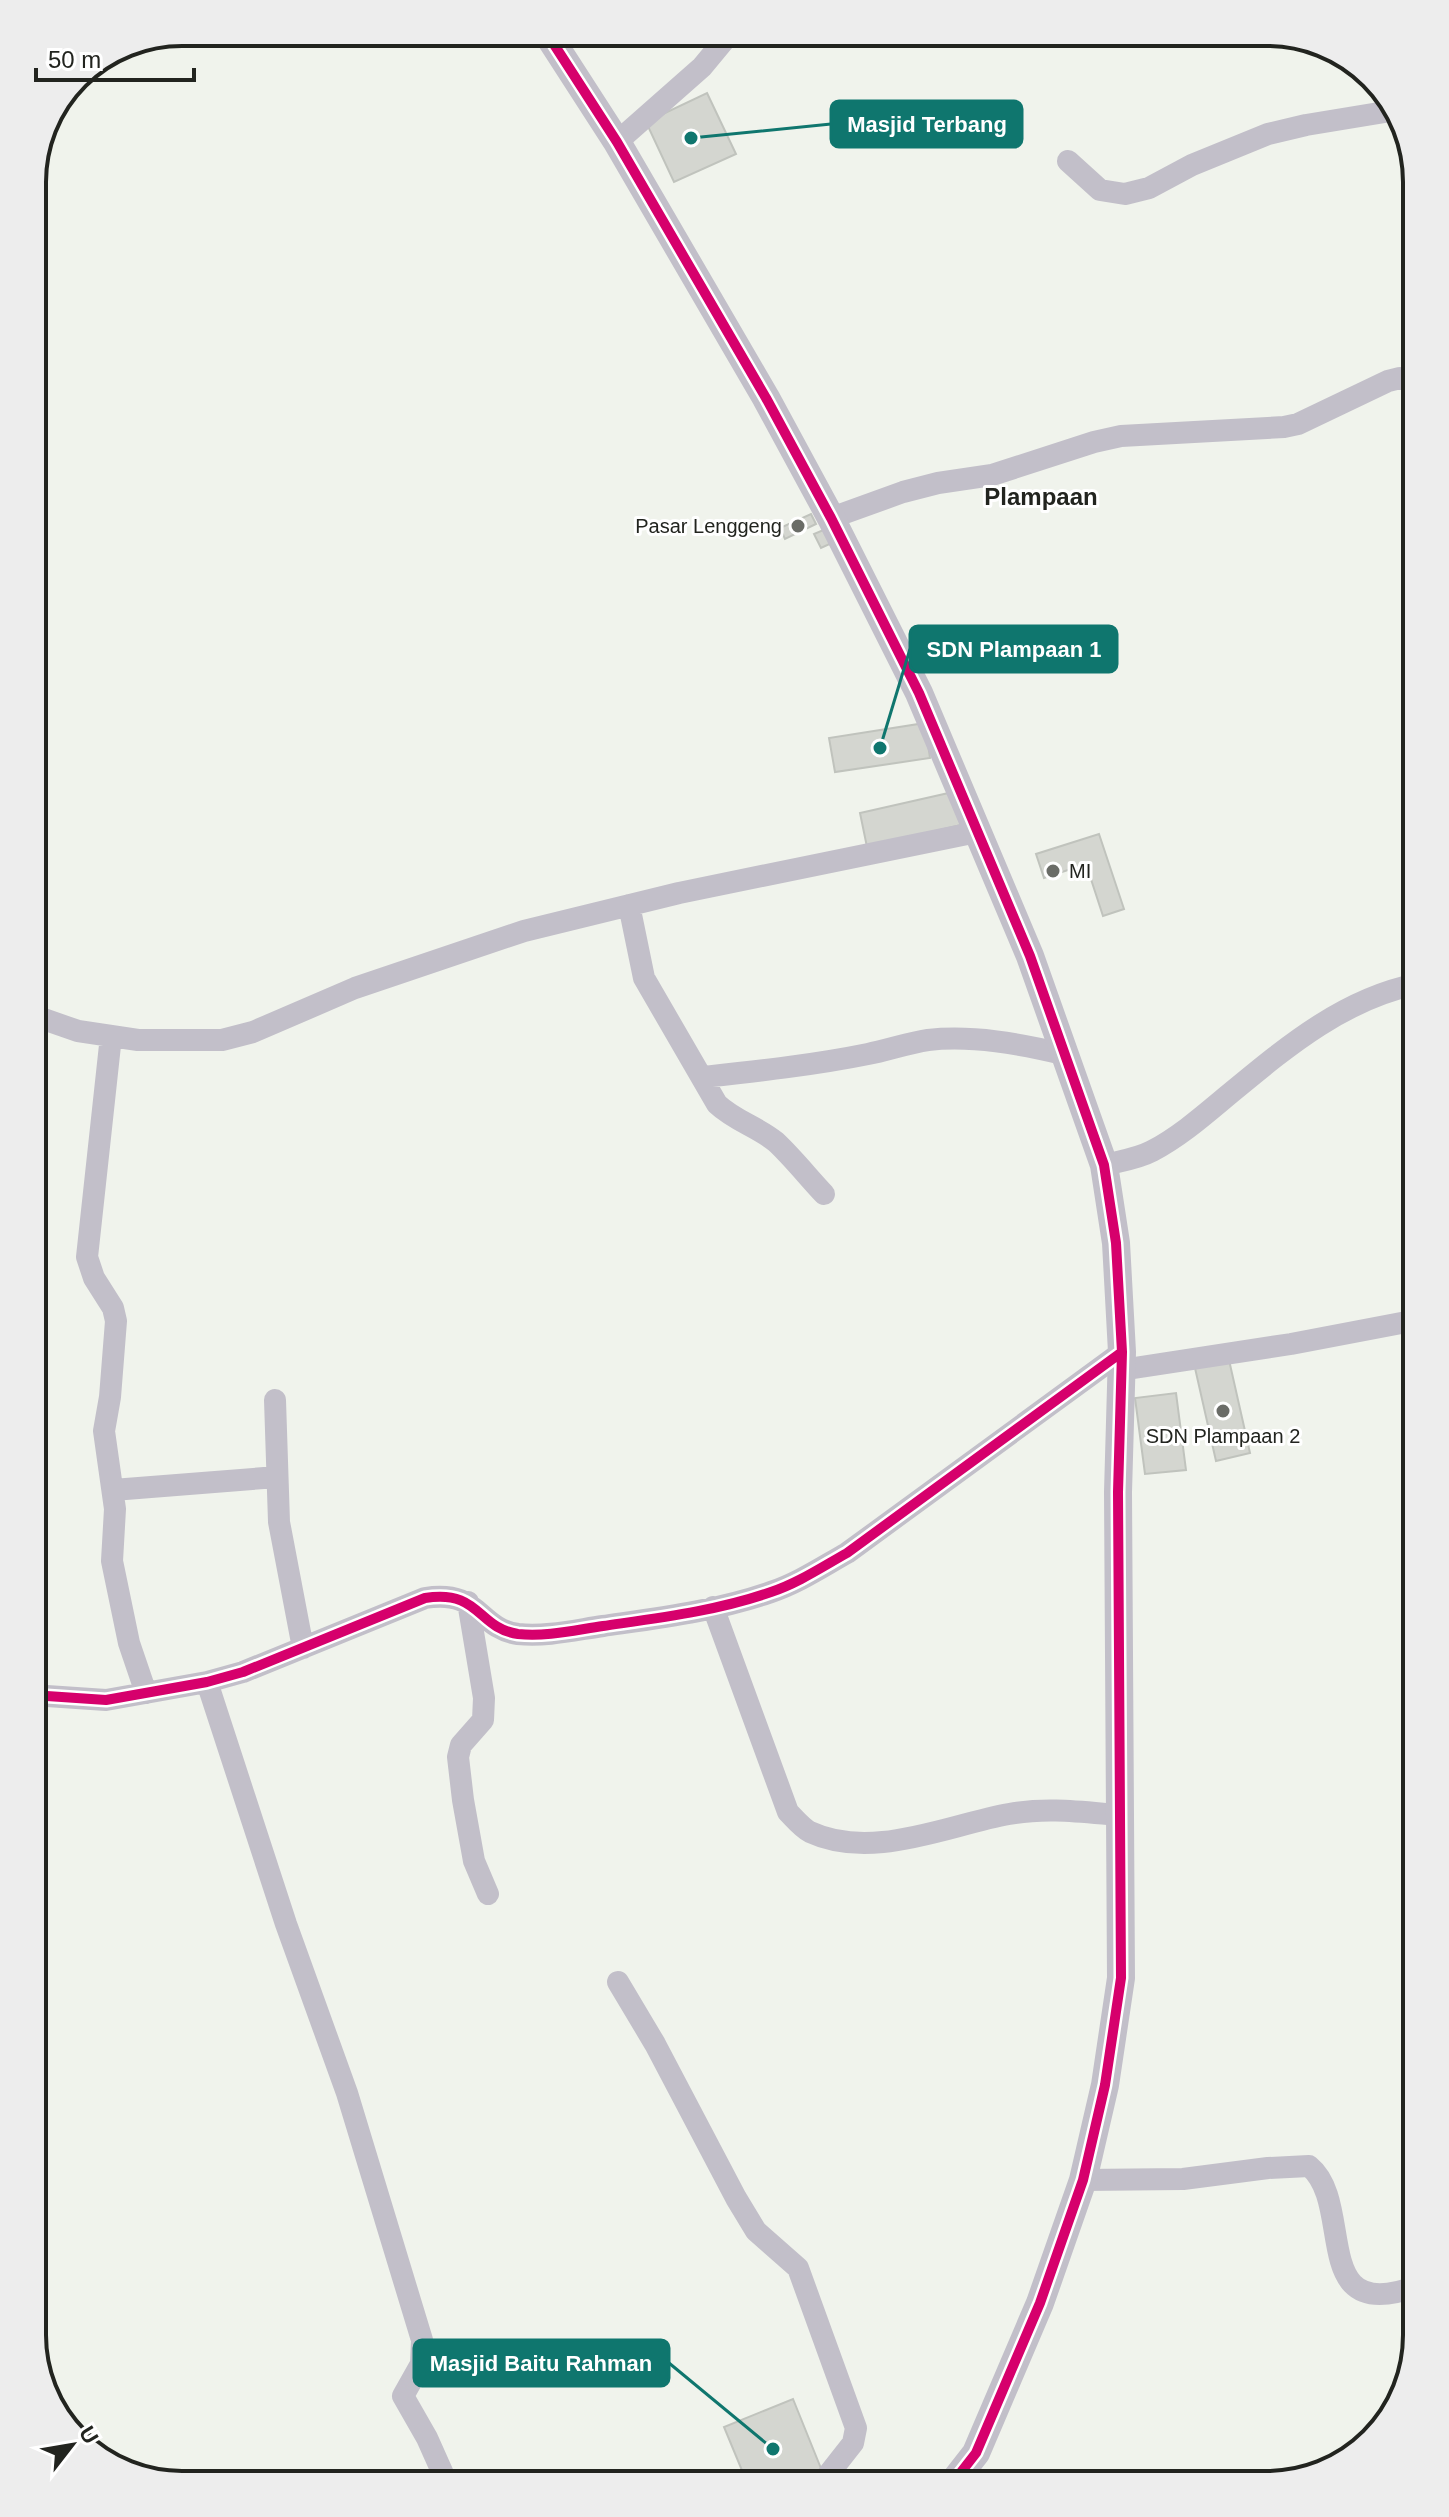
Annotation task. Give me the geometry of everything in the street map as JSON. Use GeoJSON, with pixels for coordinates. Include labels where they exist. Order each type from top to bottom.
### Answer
{"type":"FeatureCollection","features":[{"type":"Feature","properties":{"kind":"street"},"geometry":{"type":"LineString","coordinates":[[555,46],[617,142],[766,398],[831,518],[919,693],[1030,956],[1104,1165],[1116,1243],[1122,1361],[1118,1492],[1121,1978],[1105,2085],[1083,2180],[1040,2303],[976,2453],[962,2471]]}},
{"type":"Feature","properties":{"kind":"street"},"geometry":{"type":"LineString","coordinates":[[617,142],[702,67],[719,46]]}},
{"type":"Feature","properties":{"kind":"street"},"geometry":{"type":"LineString","coordinates":[[1068,161],[1100,190],[1125,194],[1149,188],[1192,165],[1268,134],[1384,112]]}},
{"type":"Feature","properties":{"kind":"street"},"geometry":{"type":"LineString","coordinates":[[831,518],[903,492],[992,475],[1121,436],[1298,424],[1388,381],[1403,379]]}},
{"type":"Feature","properties":{"kind":"street"},"geometry":{"type":"LineString","coordinates":[[46,1020],[78,1031],[138,1040],[222,1040],[253,1032],[355,988],[524,931],[815,864],[977,832]]}},
{"type":"Feature","properties":{"kind":"street"},"geometry":{"type":"LineString","coordinates":[[629,905],[644,978],[717,1104],[733,1119],[760,1130],[778,1144],[824,1194]]}},
{"type":"Feature","properties":{"kind":"street"},"geometry":{"type":"LineString","coordinates":[[1104,1165],[1136,1158],[1173,1138],[1275,1056],[1328,1020],[1372,999],[1403,989]]}},
{"type":"Feature","properties":{"kind":"street"},"geometry":{"type":"LineString","coordinates":[[111,1036],[87,1257],[94,1278],[113,1308],[116,1321],[104,1431],[115,1509],[112,1561],[129,1643],[146,1693]]}},
{"type":"Feature","properties":{"kind":"street"},"geometry":{"type":"LineString","coordinates":[[703,1077],[839,1059],[929,1040],[1022,1044],[1063,1054]]}},
{"type":"Feature","properties":{"kind":"street"},"geometry":{"type":"LineString","coordinates":[[46,1696],[106,1700],[207,1682],[243,1672],[425,1598],[442,1596],[468,1602],[502,1631],[537,1635],[646,1620],[771,1592],[804,1578],[847,1553],[1122,1361],[1291,1344],[1403,1323]]}},
{"type":"Feature","properties":{"kind":"street"},"geometry":{"type":"LineString","coordinates":[[275,1400],[279,1522],[303,1648]]}},
{"type":"Feature","properties":{"kind":"street"},"geometry":{"type":"LineString","coordinates":[[113,1490],[277,1477]]}},
{"type":"Feature","properties":{"kind":"street"},"geometry":{"type":"LineString","coordinates":[[468,1602],[484,1698],[483,1720],[461,1745],[458,1757],[474,1861],[488,1894]]}},
{"type":"Feature","properties":{"kind":"street"},"geometry":{"type":"LineString","coordinates":[[713,1607],[788,1812],[807,1831],[838,1841],[870,1842],[909,1837],[1010,1814],[1051,1810],[1119,1815]]}},
{"type":"Feature","properties":{"kind":"street"},"geometry":{"type":"LineString","coordinates":[[207,1682],[286,1924],[347,2093],[422,2340],[421,2364],[403,2396],[442,2471]]}},
{"type":"Feature","properties":{"kind":"street"},"geometry":{"type":"LineString","coordinates":[[618,1982],[756,2231],[798,2268],[856,2428],[853,2443],[831,2471]]}},
{"type":"Feature","properties":{"kind":"street"},"geometry":{"type":"LineString","coordinates":[[1083,2180],[1183,2179],[1309,2166],[1324,2186],[1341,2265],[1351,2285],[1379,2294],[1403,2289]]}},
{"type":"Feature","properties":{"kind":"building"},"geometry":{"type":"Polygon","coordinates":[[[707,93],[736,154],[674,182],[646,122],[707,93]]]}},
{"type":"Feature","properties":{"kind":"building","name":"Pasar Lenggeng"},"geometry":{"type":"Polygon","coordinates":[[[811,514],[816,524],[785,539],[780,528],[811,514]]]}},
{"type":"Feature","properties":{"kind":"building","name":"Pasar Lenggeng"},"geometry":{"type":"Polygon","coordinates":[[[828,528],[834,542],[821,548],[814,534],[828,528]]]}},
{"type":"Feature","properties":{"kind":"building"},"geometry":{"type":"Polygon","coordinates":[[[925,723],[930,758],[835,772],[829,738],[925,723]]]}},
{"type":"Feature","properties":{"kind":"building"},"geometry":{"type":"Polygon","coordinates":[[[953,792],[961,825],[867,847],[860,813],[953,792]]]}},
{"type":"Feature","properties":{"kind":"building","name":"MI"},"geometry":{"type":"Polygon","coordinates":[[[1099,834],[1124,909],[1103,916],[1086,864],[1044,878],[1036,854],[1099,834]]]}},
{"type":"Feature","properties":{"kind":"building","name":"SDN Plampaan 2"},"geometry":{"type":"Polygon","coordinates":[[[1229,1360],[1250,1453],[1216,1461],[1195,1368],[1229,1360]]]}},
{"type":"Feature","properties":{"kind":"building","name":"SDN Plampaan 2"},"geometry":{"type":"Polygon","coordinates":[[[1176,1393],[1186,1470],[1145,1474],[1135,1398],[1176,1393]]]}},
{"type":"Feature","properties":{"kind":"building"},"geometry":{"type":"Polygon","coordinates":[[[793,2399],[822,2471],[742,2471],[724,2427],[793,2399]]]}},
{"type":"Feature","properties":{"kind":"cycle path"},"geometry":{"type":"LineString","coordinates":[[555,46],[617,142],[766,398],[831,518],[919,693],[1030,956],[1104,1165],[1116,1243],[1122,1352],[1118,1492],[1121,1978],[1105,2085],[1083,2180],[1040,2303],[976,2453],[962,2471]]}},
{"type":"Feature","properties":{"kind":"cycle path"},"geometry":{"type":"LineString","coordinates":[[46,1696],[106,1700],[207,1682],[243,1672],[425,1598],[457,1599],[494,1625],[529,1635],[666,1617],[751,1599],[791,1584],[847,1553],[1122,1352]]}},
{"type":"Feature","properties":{"kind":"place","name":"Masjid Terbang"},"geometry":{"type":"Point","coordinates":[691,138]}},
{"type":"Feature","properties":{"kind":"place","name":"Pasar Lenggeng"},"geometry":{"type":"Point","coordinates":[798,526]}},
{"type":"Feature","properties":{"kind":"place","name":"SDN Plampaan 1"},"geometry":{"type":"Point","coordinates":[880,748]}},
{"type":"Feature","properties":{"kind":"place","name":"MI"},"geometry":{"type":"Point","coordinates":[1053,871]}},
{"type":"Feature","properties":{"kind":"place","name":"SDN Plampaan 2"},"geometry":{"type":"Point","coordinates":[1223,1411]}},
{"type":"Feature","properties":{"kind":"place","name":"Masjid Baitu Rahman"},"geometry":{"type":"Point","coordinates":[773,2449]}},
{"type":"Feature","properties":{"kind":"district","name":"Plampaan"},"geometry":{"type":"Point","coordinates":[1041,497]}}]}
